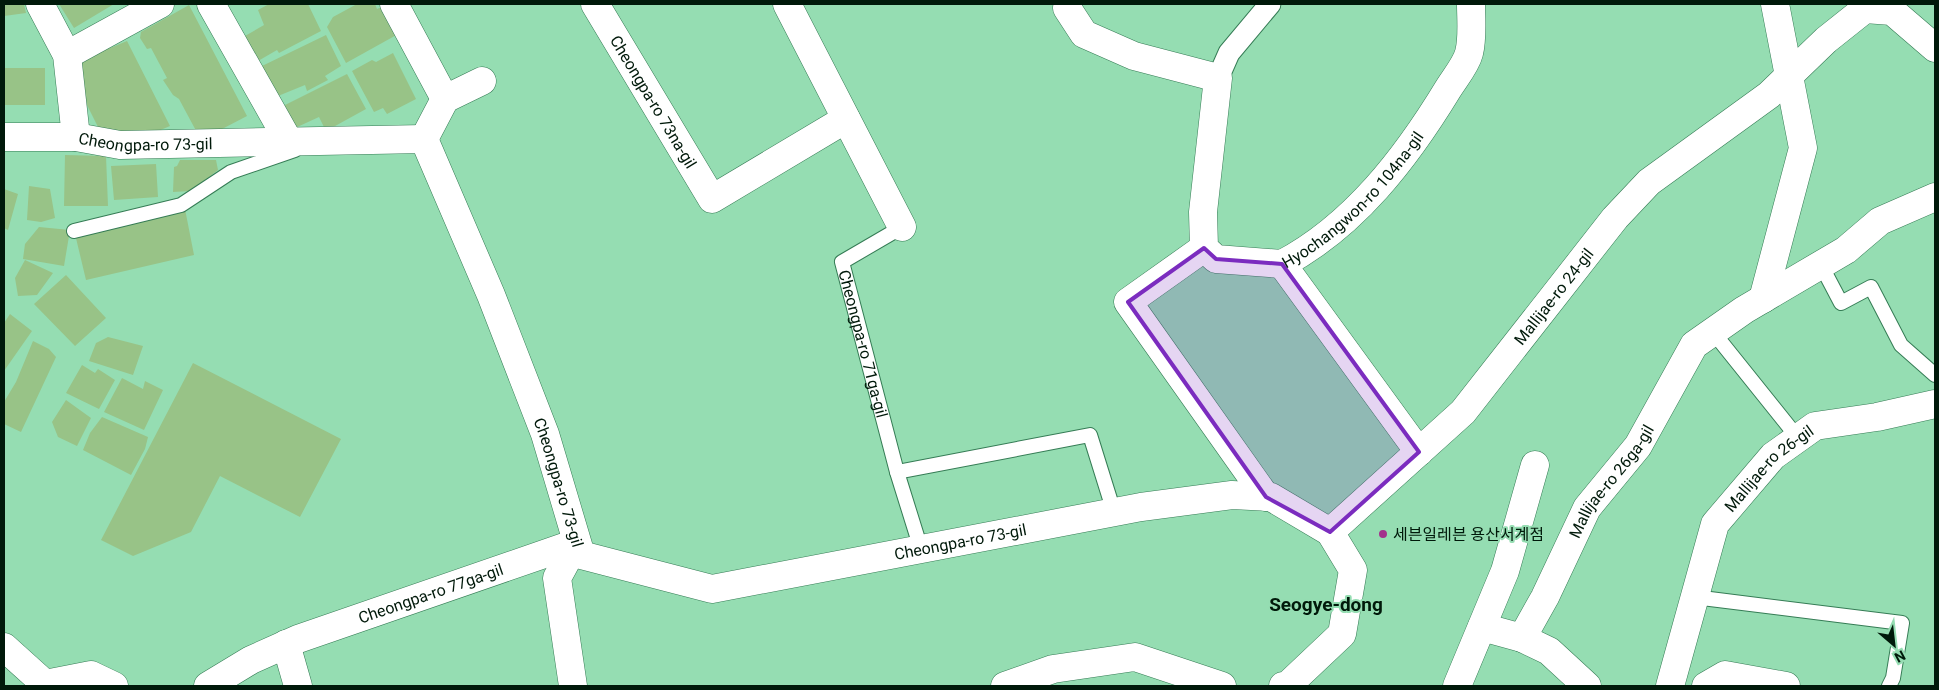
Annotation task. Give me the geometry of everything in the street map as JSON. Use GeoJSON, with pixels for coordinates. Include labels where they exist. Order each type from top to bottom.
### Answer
{"type":"FeatureCollection","features":[{"type":"Feature","properties":{"kind":"street"},"geometry":{"type":"LineString","coordinates":[[40,4],[67,55],[76,138]]}},
{"type":"Feature","properties":{"kind":"street"},"geometry":{"type":"LineString","coordinates":[[67,55],[160,4]]}},
{"type":"Feature","properties":{"kind":"street"},"geometry":{"type":"LineString","coordinates":[[212,4],[290,142]]}},
{"type":"Feature","properties":{"kind":"street"},"geometry":{"type":"LineString","coordinates":[[394,4],[445,99]]}},
{"type":"Feature","properties":{"kind":"street","name":"Cheongpa-ro 73na-gil"},"geometry":{"type":"LineString","coordinates":[[595,4],[712,199],[846,119]]}},
{"type":"Feature","properties":{"kind":"street","name":"Cheongpa-ro 71ga-gil"},"geometry":{"type":"LineString","coordinates":[[787,4],[902,226]]}},
{"type":"Feature","properties":{"kind":"street"},"geometry":{"type":"LineString","coordinates":[[1068,4],[1067,8],[1084,34],[1134,56],[1218,78]]}},
{"type":"Feature","properties":{"kind":"street"},"geometry":{"type":"LineString","coordinates":[[1270,4],[1229,53],[1218,78],[1203,212],[1204,248],[1216,259],[1282,264]]}},
{"type":"Feature","properties":{"kind":"street","name":"Hyochangwon-ro 104na-gil"},"geometry":{"type":"LineString","coordinates":[[1419,452],[1282,264],[1304,253],[1342,224],[1392,170],[1428,122],[1469,54],[1471,4]]}},
{"type":"Feature","properties":{"kind":"street"},"geometry":{"type":"LineString","coordinates":[[1763,299],[1803,148],[1775,4]]}},
{"type":"Feature","properties":{"kind":"street","name":"Mallijae-ro 24-gil"},"geometry":{"type":"LineString","coordinates":[[1330,532],[1463,412],[1615,218],[1649,182],[1769,95],[1826,40],[1866,9],[1892,11],[1935,48]]}},
{"type":"Feature","properties":{"kind":"street"},"geometry":{"type":"LineString","coordinates":[[424,139],[445,99],[482,80]]}},
{"type":"Feature","properties":{"kind":"street","name":"Cheongpa-ro 73-gil"},"geometry":{"type":"LineString","coordinates":[[4,137],[76,138],[120,145],[424,139],[491,295],[545,434],[581,555],[712,590],[1114,512],[1232,495],[1271,497],[1330,532],[1353,570],[1342,634],[1288,685],[1283,686]]}},
{"type":"Feature","properties":{"kind":"street","name":"Mallijae-ro 26ga-gil"},"geometry":{"type":"LineString","coordinates":[[1522,638],[1545,598],[1587,508],[1638,446],[1694,345],[1763,299],[1846,250],[1880,221],[1935,197]]}},
{"type":"Feature","properties":{"kind":"street"},"geometry":{"type":"LineString","coordinates":[[1204,248],[1128,302],[1266,497]]}},
{"type":"Feature","properties":{"kind":"street","name":"Mallijae-ro 26-gil"},"geometry":{"type":"LineString","coordinates":[[1671,683],[1715,524],[1774,456],[1815,426],[1877,417],[1935,404]]}},
{"type":"Feature","properties":{"kind":"street"},"geometry":{"type":"LineString","coordinates":[[1457,686],[1505,571],[1535,465]]}},
{"type":"Feature","properties":{"kind":"street"},"geometry":{"type":"LineString","coordinates":[[573,686],[557,578],[576,543]]}},
{"type":"Feature","properties":{"kind":"street","name":"Cheongpa-ro 77ga-gil"},"geometry":{"type":"LineString","coordinates":[[208,686],[251,660],[286,644],[576,543]]}},
{"type":"Feature","properties":{"kind":"street"},"geometry":{"type":"LineString","coordinates":[[1482,627],[1522,638],[1549,651],[1586,686]]}},
{"type":"Feature","properties":{"kind":"street"},"geometry":{"type":"LineString","coordinates":[[286,644],[298,686]]}},
{"type":"Feature","properties":{"kind":"street"},"geometry":{"type":"LineString","coordinates":[[4,647],[45,684],[91,675],[114,686]]}},
{"type":"Feature","properties":{"kind":"street"},"geometry":{"type":"LineString","coordinates":[[1005,686],[1053,669],[1135,657],[1222,686]]}},
{"type":"Feature","properties":{"kind":"street"},"geometry":{"type":"LineString","coordinates":[[1671,683],[1704,686],[1725,675],[1786,686]]}},
{"type":"Feature","properties":{"kind":"lane","name":"Cheongpa-ro 73-gil"},"geometry":{"type":"LineString","coordinates":[[74,231],[180,205],[232,172],[322,141]]}},
{"type":"Feature","properties":{"kind":"lane","name":"Cheongpa-ro 71ga-gil"},"geometry":{"type":"LineString","coordinates":[[902,226],[842,262],[897,472],[921,549]]}},
{"type":"Feature","properties":{"kind":"lane"},"geometry":{"type":"LineString","coordinates":[[1821,265],[1841,303],[1871,287],[1901,345],[1935,375]]}},
{"type":"Feature","properties":{"kind":"lane"},"geometry":{"type":"LineString","coordinates":[[1713,332],[1798,438]]}},
{"type":"Feature","properties":{"kind":"lane"},"geometry":{"type":"LineString","coordinates":[[897,472],[1090,435],[1114,512]]}},
{"type":"Feature","properties":{"kind":"lane"},"geometry":{"type":"LineString","coordinates":[[1694,597],[1902,623],[1893,678],[1889,686]]}},
{"type":"Feature","properties":{"kind":"highlighted area"},"geometry":{"type":"Polygon","coordinates":[[[1204,248],[1216,259],[1282,264],[1419,452],[1330,532],[1266,497],[1128,302],[1204,248]]]}},
{"type":"Feature","properties":{"kind":"building"},"geometry":{"type":"Polygon","coordinates":[[[4,4],[24,4],[26,13],[4,16],[4,4]]]}},
{"type":"Feature","properties":{"kind":"building"},"geometry":{"type":"Polygon","coordinates":[[[59,4],[114,4],[74,28],[59,4]]]}},
{"type":"Feature","properties":{"kind":"building"},"geometry":{"type":"Polygon","coordinates":[[[269,4],[308,4],[321,31],[279,53],[277,50],[258,61],[245,36],[264,25],[258,10],[269,4]]]}},
{"type":"Feature","properties":{"kind":"building"},"geometry":{"type":"Polygon","coordinates":[[[357,4],[375,4],[377,9],[384,6],[400,33],[346,63],[327,27],[333,17],[357,4]]]}},
{"type":"Feature","properties":{"kind":"building"},"geometry":{"type":"Polygon","coordinates":[[[189,5],[247,116],[201,140],[179,99],[173,95],[163,80],[167,78],[151,48],[147,49],[140,38],[141,32],[189,5]]]}},
{"type":"Feature","properties":{"kind":"building"},"geometry":{"type":"Polygon","coordinates":[[[326,35],[341,66],[325,76],[328,80],[307,91],[305,85],[278,96],[262,66],[326,35]]]}},
{"type":"Feature","properties":{"kind":"building"},"geometry":{"type":"Polygon","coordinates":[[[127,41],[170,126],[144,137],[102,135],[83,97],[81,60],[127,41]]]}},
{"type":"Feature","properties":{"kind":"building"},"geometry":{"type":"Polygon","coordinates":[[[393,53],[416,99],[387,114],[383,108],[374,112],[352,71],[372,60],[376,62],[393,53]]]}},
{"type":"Feature","properties":{"kind":"building"},"geometry":{"type":"Polygon","coordinates":[[[4,68],[45,68],[45,105],[4,105],[4,68]]]}},
{"type":"Feature","properties":{"kind":"building"},"geometry":{"type":"Polygon","coordinates":[[[347,74],[366,109],[326,131],[319,117],[295,128],[283,106],[347,74]]]}},
{"type":"Feature","properties":{"kind":"building"},"geometry":{"type":"Polygon","coordinates":[[[65,155],[106,156],[108,206],[64,206],[65,155]]]}},
{"type":"Feature","properties":{"kind":"building"},"geometry":{"type":"Polygon","coordinates":[[[180,160],[216,160],[218,170],[191,191],[173,192],[174,167],[177,166],[180,160]]]}},
{"type":"Feature","properties":{"kind":"building"},"geometry":{"type":"Polygon","coordinates":[[[156,164],[158,197],[114,200],[111,166],[156,164]]]}},
{"type":"Feature","properties":{"kind":"building"},"geometry":{"type":"Polygon","coordinates":[[[29,186],[50,189],[55,218],[41,222],[27,220],[29,186]]]}},
{"type":"Feature","properties":{"kind":"building"},"geometry":{"type":"Polygon","coordinates":[[[4,189],[18,194],[8,230],[4,228],[4,189]]]}},
{"type":"Feature","properties":{"kind":"building"},"geometry":{"type":"Polygon","coordinates":[[[185,209],[194,255],[86,280],[75,234],[106,230],[163,217],[162,213],[185,209]]]}},
{"type":"Feature","properties":{"kind":"building"},"geometry":{"type":"Polygon","coordinates":[[[39,227],[70,230],[64,266],[23,259],[25,244],[39,227]]]}},
{"type":"Feature","properties":{"kind":"building"},"geometry":{"type":"Polygon","coordinates":[[[25,260],[53,273],[37,295],[18,296],[15,278],[25,260]]]}},
{"type":"Feature","properties":{"kind":"building"},"geometry":{"type":"Polygon","coordinates":[[[66,275],[106,318],[75,346],[34,304],[66,275]]]}},
{"type":"Feature","properties":{"kind":"building"},"geometry":{"type":"Polygon","coordinates":[[[10,314],[32,331],[4,371],[4,323],[10,314]]]}},
{"type":"Feature","properties":{"kind":"building"},"geometry":{"type":"Polygon","coordinates":[[[108,337],[143,346],[133,375],[89,361],[96,343],[108,337]]]}},
{"type":"Feature","properties":{"kind":"building"},"geometry":{"type":"Polygon","coordinates":[[[33,341],[49,349],[56,357],[21,432],[4,424],[4,402],[16,382],[33,341]]]}},
{"type":"Feature","properties":{"kind":"building"},"geometry":{"type":"Polygon","coordinates":[[[193,363],[341,439],[300,517],[220,476],[191,532],[133,556],[101,540],[193,363]]]}},
{"type":"Feature","properties":{"kind":"building"},"geometry":{"type":"Polygon","coordinates":[[[82,365],[95,373],[98,369],[115,380],[99,409],[66,393],[82,365]]]}},
{"type":"Feature","properties":{"kind":"building"},"geometry":{"type":"Polygon","coordinates":[[[122,378],[143,389],[145,381],[163,390],[144,430],[104,412],[122,378]]]}},
{"type":"Feature","properties":{"kind":"building"},"geometry":{"type":"Polygon","coordinates":[[[66,400],[91,418],[77,446],[58,437],[52,422],[66,400]]]}},
{"type":"Feature","properties":{"kind":"building"},"geometry":{"type":"Polygon","coordinates":[[[102,417],[148,437],[145,449],[131,475],[83,450],[90,433],[102,417]]]}},
{"type":"Feature","properties":{"kind":"place","name":"세븐일레븐 용산서계점"},"geometry":{"type":"Point","coordinates":[1383,534]}},
{"type":"Feature","properties":{"kind":"district","name":"Seogye-dong"},"geometry":{"type":"Point","coordinates":[1326,604]}}]}
